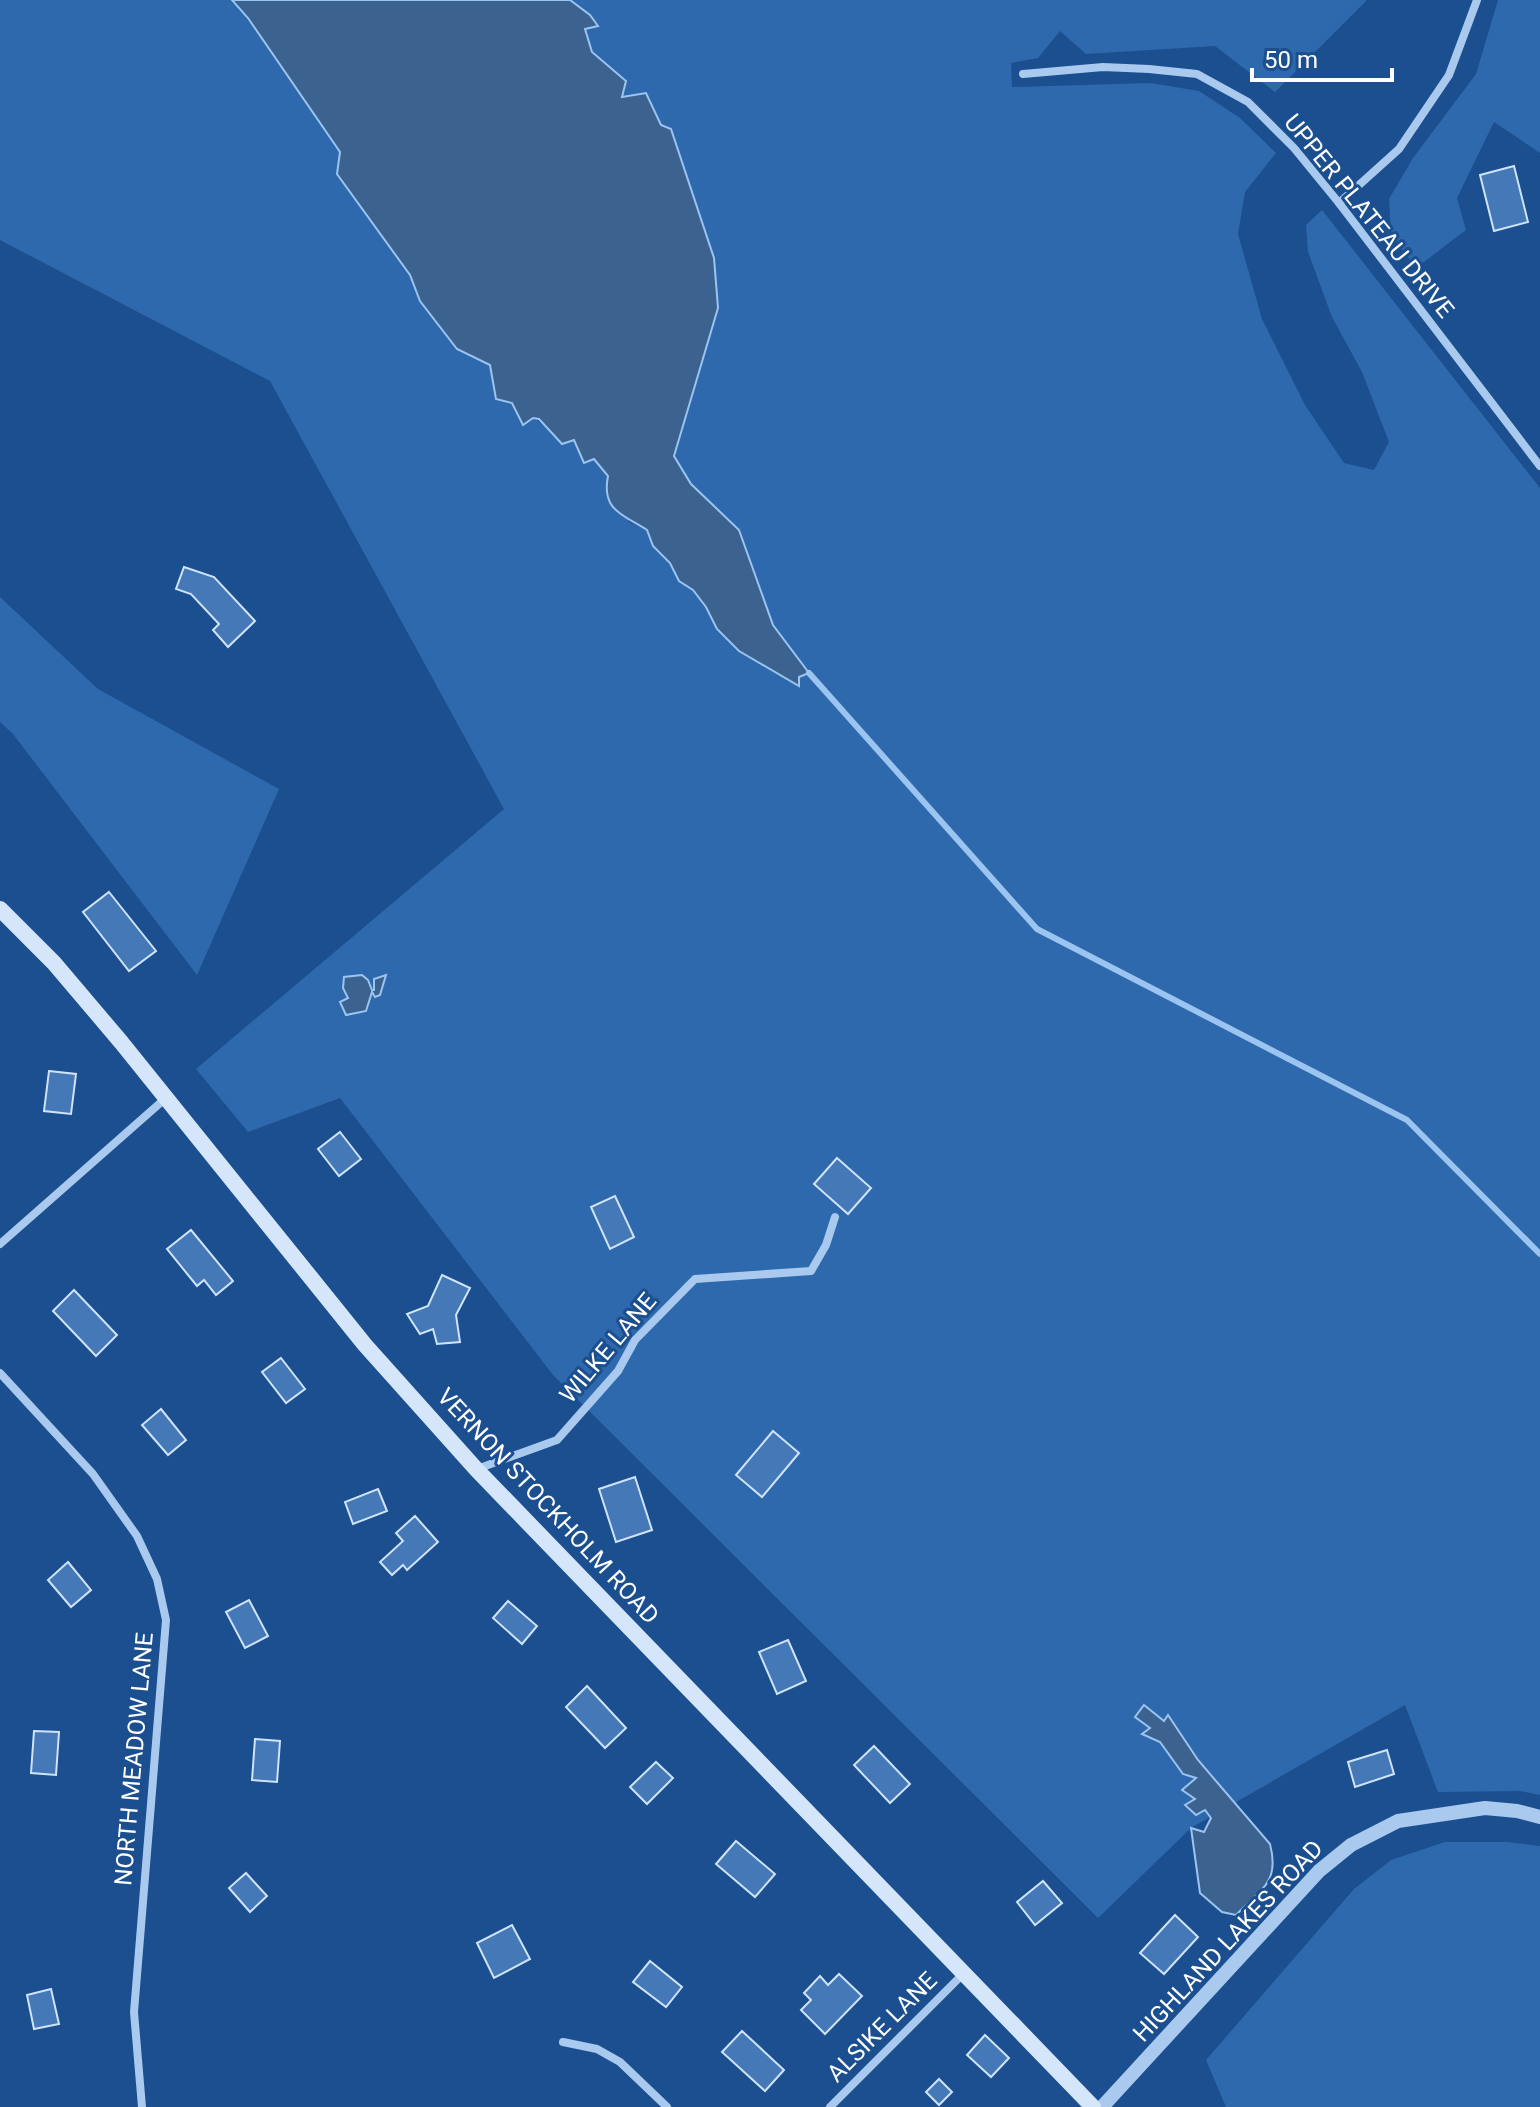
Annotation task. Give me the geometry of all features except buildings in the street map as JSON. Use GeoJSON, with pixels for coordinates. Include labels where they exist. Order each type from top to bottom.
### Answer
{"type":"FeatureCollection","features":[{"type":"Feature","properties":{"kind":"main road","name":"VERNON STOCKHOLM ROAD"},"geometry":{"type":"LineString","coordinates":[[0,909],[54,963],[167,1097],[365,1345],[476,1469],[1093,2107]]}},
{"type":"Feature","properties":{"kind":"street"},"geometry":{"type":"LineString","coordinates":[[1339,203],[1399,149],[1449,75],[1477,0]]}},
{"type":"Feature","properties":{"kind":"street","name":"UPPER PLATEAU DRIVE"},"geometry":{"type":"LineString","coordinates":[[1023,74],[1103,67],[1197,74],[1248,102],[1294,148],[1339,203],[1540,466]]}},
{"type":"Feature","properties":{"kind":"street"},"geometry":{"type":"LineString","coordinates":[[0,1244],[167,1097]]}},
{"type":"Feature","properties":{"kind":"street","name":"WILKE LANE"},"geometry":{"type":"LineString","coordinates":[[476,1469],[557,1440],[618,1371],[635,1340],[695,1279],[811,1271],[826,1245],[835,1217]]}},
{"type":"Feature","properties":{"kind":"street","name":"NORTH MEADOW LANE"},"geometry":{"type":"LineString","coordinates":[[0,1373],[93,1474],[137,1536],[157,1579],[166,1620],[134,2012],[142,2107]]}},
{"type":"Feature","properties":{"kind":"street","name":"HIGHLAND LAKES ROAD"},"geometry":{"type":"LineString","coordinates":[[1102,2107],[1319,1871],[1351,1845],[1398,1821],[1485,1808],[1540,1817]]}},
{"type":"Feature","properties":{"kind":"street","name":"ALSIKE LANE"},"geometry":{"type":"LineString","coordinates":[[830,2107],[963,1974]]}},
{"type":"Feature","properties":{"kind":"street"},"geometry":{"type":"LineString","coordinates":[[563,2042],[597,2049],[620,2062],[667,2107]]}},
{"type":"Feature","properties":{"kind":"shaded area"},"geometry":{"type":"Polygon","coordinates":[[[0,0],[232,0],[248,18],[341,152],[337,174],[410,276],[420,301],[457,349],[490,365],[497,399],[516,406],[532,417],[562,444],[574,440],[584,462],[594,459],[608,476],[629,522],[647,530],[653,546],[670,563],[679,581],[693,590],[717,629],[739,651],[799,685],[799,677],[808,673],[773,625],[739,530],[691,484],[674,456],[718,308],[714,258],[671,129],[661,126],[646,93],[622,97],[626,81],[591,52],[585,29],[597,26],[590,15],[570,0],[1367,0],[1275,92],[1215,46],[1086,54],[1060,31],[1038,58],[1011,63],[1012,87],[1151,83],[1199,91],[1240,118],[1276,153],[1245,192],[1238,234],[1262,319],[1305,405],[1344,463],[1374,470],[1389,442],[1362,372],[1332,317],[1308,252],[1306,225],[1322,210],[1540,488],[1540,1795],[1520,1791],[1438,1792],[1405,1705],[1191,1828],[1098,1918],[553,1375],[340,1098],[248,1132],[196,1069],[504,809],[270,381],[0,240],[0,0]]]}},
{"type":"Feature","properties":{"kind":"shaded area"},"geometry":{"type":"Polygon","coordinates":[[[232,0],[570,0],[590,15],[598,26],[585,29],[592,52],[626,81],[622,97],[646,93],[661,125],[671,129],[714,258],[718,308],[674,456],[691,484],[739,530],[773,625],[809,673],[799,677],[799,686],[739,651],[717,629],[693,590],[679,581],[670,563],[653,546],[647,530],[611,505],[608,476],[594,459],[584,463],[574,440],[562,444],[539,419],[533,418],[523,425],[512,403],[496,399],[490,365],[457,349],[420,301],[410,275],[337,174],[340,152],[248,18],[232,0]]]}},
{"type":"Feature","properties":{"kind":"shaded area"},"geometry":{"type":"Polygon","coordinates":[[[1498,0],[1540,0],[1540,153],[1494,122],[1457,198],[1466,230],[1416,268],[1391,235],[1389,199],[1413,158],[1476,74],[1498,0]]]}},
{"type":"Feature","properties":{"kind":"shaded area"},"geometry":{"type":"Polygon","coordinates":[[[0,597],[98,689],[279,789],[197,975],[13,734],[0,722],[0,597]]]}},
{"type":"Feature","properties":{"kind":"shaded area"},"geometry":{"type":"Polygon","coordinates":[[[362,975],[374,990],[374,979],[386,975],[380,995],[375,997],[372,992],[366,1011],[346,1015],[340,1002],[348,998],[343,988],[344,977],[362,975]]]}},
{"type":"Feature","properties":{"kind":"shaded area"},"geometry":{"type":"Polygon","coordinates":[[[1144,1705],[1164,1721],[1168,1715],[1198,1760],[1270,1844],[1270,1877],[1236,1915],[1222,1912],[1200,1893],[1191,1828],[1204,1832],[1211,1818],[1205,1810],[1196,1815],[1185,1805],[1195,1799],[1182,1790],[1196,1778],[1183,1774],[1160,1742],[1142,1734],[1150,1728],[1135,1717],[1144,1705]]]}},
{"type":"Feature","properties":{"kind":"shaded area"},"geometry":{"type":"Polygon","coordinates":[[[1445,1842],[1507,1842],[1540,1846],[1540,2107],[1226,2107],[1206,2060],[1354,1889],[1391,1860],[1445,1842]]]}},
{"type":"Feature","properties":{"kind":"waterway"},"geometry":{"type":"LineString","coordinates":[[809,673],[1037,929],[1407,1120],[1540,1254]]}}]}
